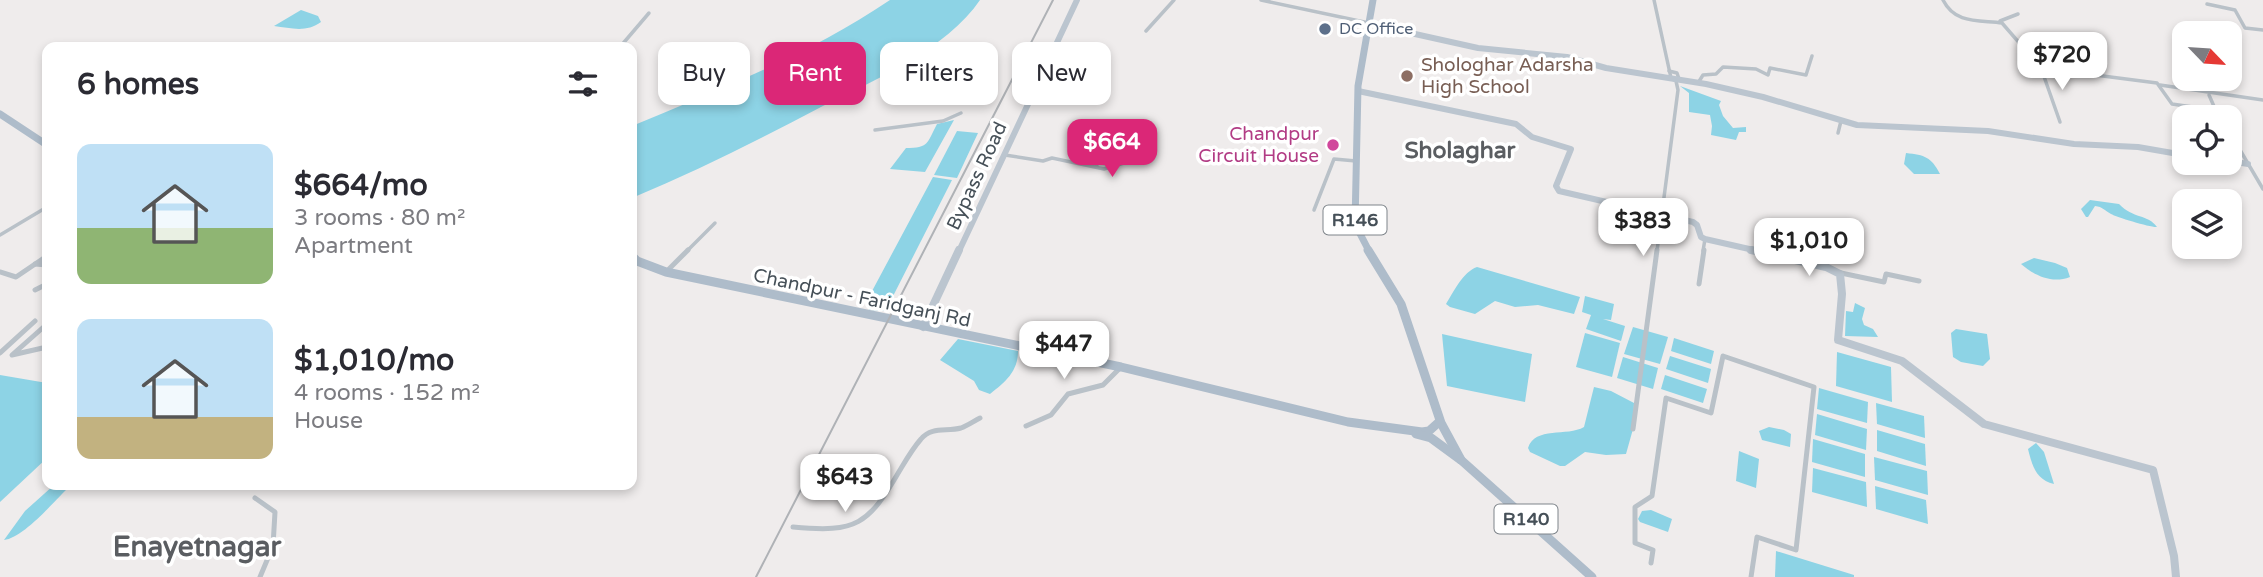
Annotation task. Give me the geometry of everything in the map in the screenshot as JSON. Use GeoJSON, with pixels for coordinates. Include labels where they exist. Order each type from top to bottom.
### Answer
{"type":"FeatureCollection","features":[{"type":"Feature","properties":{"kind":"main road","name":"R146"},"geometry":{"type":"LineString","coordinates":[[1373,0],[1358,91],[1355,224],[1400,302],[1439,422]]}},
{"type":"Feature","properties":{"kind":"main road"},"geometry":{"type":"LineString","coordinates":[[0,114],[42,142]]}},
{"type":"Feature","properties":{"kind":"main road","name":"Chandpur - Faridganj Rd"},"geometry":{"type":"LineString","coordinates":[[637,260],[666,272],[1121,368],[1348,422],[1410,432]]}},
{"type":"Feature","properties":{"kind":"main road","name":"R140"},"geometry":{"type":"LineString","coordinates":[[1410,432],[1429,430],[1439,422],[1448,443],[1461,460]]}},
{"type":"Feature","properties":{"kind":"main road","name":"R140"},"geometry":{"type":"LineString","coordinates":[[1410,432],[1432,438],[1461,460],[1592,577]]}},
{"type":"Feature","properties":{"kind":"street","name":"Bypass Road"},"geometry":{"type":"LineString","coordinates":[[923,327],[1077,0]]}},
{"type":"Feature","properties":{"kind":"street"},"geometry":{"type":"LineString","coordinates":[[1146,31],[1174,0]]}},
{"type":"Feature","properties":{"kind":"street"},"geometry":{"type":"LineString","coordinates":[[1261,0],[1478,48],[1567,57],[1606,68],[1670,74],[1679,79],[1763,97],[1857,125],[1987,131],[2074,144],[2138,147],[2172,153]]}},
{"type":"Feature","properties":{"kind":"street"},"geometry":{"type":"LineString","coordinates":[[1633,429],[1678,90],[1676,81],[1670,74],[1654,0]]}},
{"type":"Feature","properties":{"kind":"street"},"geometry":{"type":"LineString","coordinates":[[1943,0],[1949,12],[1956,17],[2000,22],[2018,13]]}},
{"type":"Feature","properties":{"kind":"street"},"geometry":{"type":"LineString","coordinates":[[2207,4],[2235,10],[2245,28],[2263,30]]}},
{"type":"Feature","properties":{"kind":"street"},"geometry":{"type":"LineString","coordinates":[[624,42],[649,13]]}},
{"type":"Feature","properties":{"kind":"street"},"geometry":{"type":"LineString","coordinates":[[2000,22],[2041,68],[2060,122]]}},
{"type":"Feature","properties":{"kind":"street"},"geometry":{"type":"LineString","coordinates":[[1698,83],[1703,75],[1716,74],[1723,67],[1756,69],[1768,75],[1770,68],[1805,75],[1812,56]]}},
{"type":"Feature","properties":{"kind":"street"},"geometry":{"type":"LineString","coordinates":[[2041,68],[2263,100]]}},
{"type":"Feature","properties":{"kind":"street"},"geometry":{"type":"LineString","coordinates":[[2159,85],[2172,104],[2178,105]]}},
{"type":"Feature","properties":{"kind":"street"},"geometry":{"type":"LineString","coordinates":[[1358,91],[1522,127],[1530,136],[1570,149],[1556,186],[1559,191],[1695,223],[1705,239],[1699,284]]}},
{"type":"Feature","properties":{"kind":"street"},"geometry":{"type":"LineString","coordinates":[[2208,94],[2213,105]]}},
{"type":"Feature","properties":{"kind":"street"},"geometry":{"type":"LineString","coordinates":[[874,130],[943,121],[961,113]]}},
{"type":"Feature","properties":{"kind":"street"},"geometry":{"type":"LineString","coordinates":[[1838,133],[1842,121]]}},
{"type":"Feature","properties":{"kind":"street"},"geometry":{"type":"LineString","coordinates":[[1096,166],[1112,145]]}},
{"type":"Feature","properties":{"kind":"street"},"geometry":{"type":"LineString","coordinates":[[2242,154],[2263,190]]}},
{"type":"Feature","properties":{"kind":"street"},"geometry":{"type":"LineString","coordinates":[[1004,155],[1043,161],[1052,158],[1104,169],[1127,162]]}},
{"type":"Feature","properties":{"kind":"street"},"geometry":{"type":"LineString","coordinates":[[1314,210],[1334,159],[1356,161]]}},
{"type":"Feature","properties":{"kind":"street"},"geometry":{"type":"LineString","coordinates":[[2242,163],[2248,164]]}},
{"type":"Feature","properties":{"kind":"street"},"geometry":{"type":"LineString","coordinates":[[0,235],[42,210]]}},
{"type":"Feature","properties":{"kind":"street"},"geometry":{"type":"LineString","coordinates":[[666,272],[715,223]]}},
{"type":"Feature","properties":{"kind":"street"},"geometry":{"type":"LineString","coordinates":[[1705,239],[1826,267],[1840,274],[1884,282],[1886,274],[1919,281]]}},
{"type":"Feature","properties":{"kind":"street"},"geometry":{"type":"LineString","coordinates":[[0,272],[16,277],[42,259]]}},
{"type":"Feature","properties":{"kind":"street"},"geometry":{"type":"LineString","coordinates":[[35,264],[42,265]]}},
{"type":"Feature","properties":{"kind":"street"},"geometry":{"type":"LineString","coordinates":[[1840,274],[1842,294],[1838,340],[1902,361],[1984,424],[2153,470],[2174,556],[2176,577]]}},
{"type":"Feature","properties":{"kind":"street"},"geometry":{"type":"LineString","coordinates":[[35,290],[42,286]]}},
{"type":"Feature","properties":{"kind":"street"},"geometry":{"type":"LineString","coordinates":[[0,354],[35,321]]}},
{"type":"Feature","properties":{"kind":"street"},"geometry":{"type":"LineString","coordinates":[[12,355],[42,328]]}},
{"type":"Feature","properties":{"kind":"street"},"geometry":{"type":"LineString","coordinates":[[0,354],[12,355],[42,349]]}},
{"type":"Feature","properties":{"kind":"street"},"geometry":{"type":"LineString","coordinates":[[1651,563],[1653,550],[1635,543],[1635,507],[1652,496],[1666,398],[1711,412],[1723,356],[1814,387],[1804,461],[1797,550],[1757,537],[1751,577]]}},
{"type":"Feature","properties":{"kind":"street"},"geometry":{"type":"LineString","coordinates":[[1026,426],[1051,415],[1074,391],[1103,385],[1121,368]]}},
{"type":"Feature","properties":{"kind":"street"},"geometry":{"type":"LineString","coordinates":[[793,527],[837,531],[864,520],[877,509],[922,437],[934,430],[961,428],[980,418]]}},
{"type":"Feature","properties":{"kind":"street"},"geometry":{"type":"LineString","coordinates":[[255,498],[275,512],[273,546],[260,577]]}},
{"type":"Feature","properties":{"kind":"water"},"geometry":{"type":"Polygon","coordinates":[[[890,0],[980,0],[966,18],[938,42],[880,42],[880,77],[866,84],[866,42],[819,42],[890,0]]]}},
{"type":"Feature","properties":{"kind":"water"},"geometry":{"type":"Polygon","coordinates":[[[301,10],[318,16],[321,22],[304,29],[274,26],[301,10]]]}},
{"type":"Feature","properties":{"kind":"water"},"geometry":{"type":"Polygon","coordinates":[[[2030,37],[2066,39],[2083,52],[2066,60],[2052,59],[2040,51],[2030,37]]]}},
{"type":"Feature","properties":{"kind":"water"},"geometry":{"type":"Polygon","coordinates":[[[764,69],[764,105],[826,105],[727,155],[637,196],[637,124],[682,105],[750,105],[750,76],[764,69]]]}},
{"type":"Feature","properties":{"kind":"water"},"geometry":{"type":"Polygon","coordinates":[[[1680,86],[1721,101],[1719,105],[1723,116],[1733,128],[1746,127],[1746,132],[1739,132],[1736,140],[1711,135],[1710,115],[1689,112],[1689,93],[1680,86]]]}},
{"type":"Feature","properties":{"kind":"water"},"geometry":{"type":"Polygon","coordinates":[[[954,120],[925,172],[890,169],[906,148],[919,147],[926,143],[937,124],[954,120]]]}},
{"type":"Feature","properties":{"kind":"water"},"geometry":{"type":"Polygon","coordinates":[[[957,131],[978,133],[957,178],[934,175],[957,131]]]}},
{"type":"Feature","properties":{"kind":"water"},"geometry":{"type":"Polygon","coordinates":[[[1906,153],[1927,158],[1940,174],[1914,174],[1904,164],[1906,153]]]}},
{"type":"Feature","properties":{"kind":"water"},"geometry":{"type":"Polygon","coordinates":[[[933,177],[952,180],[889,304],[888,311],[869,310],[876,298],[871,293],[933,177]]]}},
{"type":"Feature","properties":{"kind":"water"},"geometry":{"type":"Polygon","coordinates":[[[2090,200],[2119,204],[2157,227],[2111,214],[2095,206],[2086,217],[2081,209],[2090,200]]]}},
{"type":"Feature","properties":{"kind":"water"},"geometry":{"type":"Polygon","coordinates":[[[2034,258],[2067,268],[2070,277],[2057,280],[2044,278],[2021,264],[2034,258]]]}},
{"type":"Feature","properties":{"kind":"water"},"geometry":{"type":"Polygon","coordinates":[[[1477,267],[1580,297],[1574,314],[1538,305],[1515,307],[1495,301],[1475,314],[1446,304],[1463,277],[1477,267]]]}},
{"type":"Feature","properties":{"kind":"water"},"geometry":{"type":"Polygon","coordinates":[[[1585,296],[1614,304],[1611,320],[1603,319],[1625,326],[1621,341],[1586,329],[1591,315],[1582,312],[1585,296]]]}},
{"type":"Feature","properties":{"kind":"water"},"geometry":{"type":"Polygon","coordinates":[[[1855,303],[1865,308],[1862,319],[1864,325],[1873,329],[1878,337],[1845,336],[1846,311],[1853,312],[1855,303]]]}},
{"type":"Feature","properties":{"kind":"water"},"geometry":{"type":"Polygon","coordinates":[[[1633,327],[1668,337],[1660,364],[1624,354],[1633,327]]]}},
{"type":"Feature","properties":{"kind":"water"},"geometry":{"type":"Polygon","coordinates":[[[1956,329],[1987,334],[1990,359],[1983,366],[1961,362],[1953,357],[1951,333],[1956,329]]]}},
{"type":"Feature","properties":{"kind":"water"},"geometry":{"type":"Polygon","coordinates":[[[1585,333],[1620,343],[1612,377],[1576,367],[1585,333]]]}},
{"type":"Feature","properties":{"kind":"water"},"geometry":{"type":"Polygon","coordinates":[[[1442,334],[1532,354],[1525,402],[1447,386],[1442,334]]]}},
{"type":"Feature","properties":{"kind":"water"},"geometry":{"type":"Polygon","coordinates":[[[1674,338],[1714,351],[1711,364],[1671,351],[1674,338]]]}},
{"type":"Feature","properties":{"kind":"water"},"geometry":{"type":"Polygon","coordinates":[[[958,339],[1018,351],[1013,371],[990,394],[979,390],[974,381],[940,360],[958,339]]]}},
{"type":"Feature","properties":{"kind":"water"},"geometry":{"type":"Polygon","coordinates":[[[1837,352],[1891,367],[1892,402],[1836,386],[1837,352]]]}},
{"type":"Feature","properties":{"kind":"water"},"geometry":{"type":"Polygon","coordinates":[[[1670,356],[1711,369],[1708,383],[1666,369],[1670,356]]]}},
{"type":"Feature","properties":{"kind":"water"},"geometry":{"type":"Polygon","coordinates":[[[1623,357],[1658,368],[1653,389],[1617,378],[1623,357]]]}},
{"type":"Feature","properties":{"kind":"water"},"geometry":{"type":"Polygon","coordinates":[[[0,375],[42,382],[42,463],[0,502],[0,375]]]}},
{"type":"Feature","properties":{"kind":"water"},"geometry":{"type":"Polygon","coordinates":[[[1665,375],[1707,389],[1703,403],[1661,389],[1665,375]]]}},
{"type":"Feature","properties":{"kind":"water"},"geometry":{"type":"Polygon","coordinates":[[[1594,387],[1611,391],[1634,403],[1633,429],[1626,454],[1585,452],[1565,466],[1560,466],[1530,452],[1528,448],[1537,437],[1584,427],[1594,387]]]}},
{"type":"Feature","properties":{"kind":"water"},"geometry":{"type":"Polygon","coordinates":[[[1819,388],[1868,402],[1867,423],[1817,409],[1819,388]]]}},
{"type":"Feature","properties":{"kind":"water"},"geometry":{"type":"Polygon","coordinates":[[[1876,403],[1924,416],[1925,438],[1877,424],[1876,403]]]}},
{"type":"Feature","properties":{"kind":"water"},"geometry":{"type":"Polygon","coordinates":[[[1817,414],[1867,429],[1866,450],[1815,435],[1817,414]]]}},
{"type":"Feature","properties":{"kind":"water"},"geometry":{"type":"Polygon","coordinates":[[[1769,427],[1791,434],[1790,447],[1762,440],[1759,431],[1769,427]]]}},
{"type":"Feature","properties":{"kind":"water"},"geometry":{"type":"Polygon","coordinates":[[[1877,430],[1925,444],[1926,466],[1877,451],[1877,430]]]}},
{"type":"Feature","properties":{"kind":"water"},"geometry":{"type":"Polygon","coordinates":[[[1813,439],[1865,454],[1865,477],[1812,462],[1813,439]]]}},
{"type":"Feature","properties":{"kind":"water"},"geometry":{"type":"Polygon","coordinates":[[[2036,443],[2044,452],[2054,484],[2043,479],[2033,466],[2028,449],[2036,443]]]}},
{"type":"Feature","properties":{"kind":"water"},"geometry":{"type":"Polygon","coordinates":[[[1739,451],[1759,459],[1756,488],[1736,481],[1739,451]]]}},
{"type":"Feature","properties":{"kind":"water"},"geometry":{"type":"Polygon","coordinates":[[[1874,457],[1927,471],[1928,495],[1875,480],[1874,457]]]}},
{"type":"Feature","properties":{"kind":"water"},"geometry":{"type":"Polygon","coordinates":[[[1813,468],[1866,482],[1867,507],[1812,492],[1813,468]]]}},
{"type":"Feature","properties":{"kind":"water"},"geometry":{"type":"Polygon","coordinates":[[[1875,486],[1926,500],[1928,524],[1876,509],[1875,486]]]}},
{"type":"Feature","properties":{"kind":"water"},"geometry":{"type":"Polygon","coordinates":[[[48,490],[66,490],[21,533],[4,540],[25,511],[48,490]]]}},
{"type":"Feature","properties":{"kind":"water"},"geometry":{"type":"Polygon","coordinates":[[[1651,510],[1672,519],[1668,532],[1640,522],[1638,519],[1642,511],[1651,510]]]}},
{"type":"Feature","properties":{"kind":"water"},"geometry":{"type":"Polygon","coordinates":[[[1776,551],[1854,575],[1854,577],[1775,577],[1776,551]]]}},
{"type":"Feature","properties":{"kind":"railway"},"geometry":{"type":"LineString","coordinates":[[756,577],[1053,0]]}},
{"type":"Feature","properties":{"kind":"place","name":"DC Office"},"geometry":{"type":"Point","coordinates":[1325,29]}},
{"type":"Feature","properties":{"kind":"place","name":"Shologhar Adarsha High School"},"geometry":{"type":"Point","coordinates":[1407,76]}},
{"type":"Feature","properties":{"kind":"place","name":"Chandpur Circuit House"},"geometry":{"type":"Point","coordinates":[1333,145]}},
{"type":"Feature","properties":{"kind":"district","name":"Sholaghar"},"geometry":{"type":"Point","coordinates":[1460,151]}},
{"type":"Feature","properties":{"kind":"district","name":"Enayetnagar"},"geometry":{"type":"Point","coordinates":[197,547]}}]}
